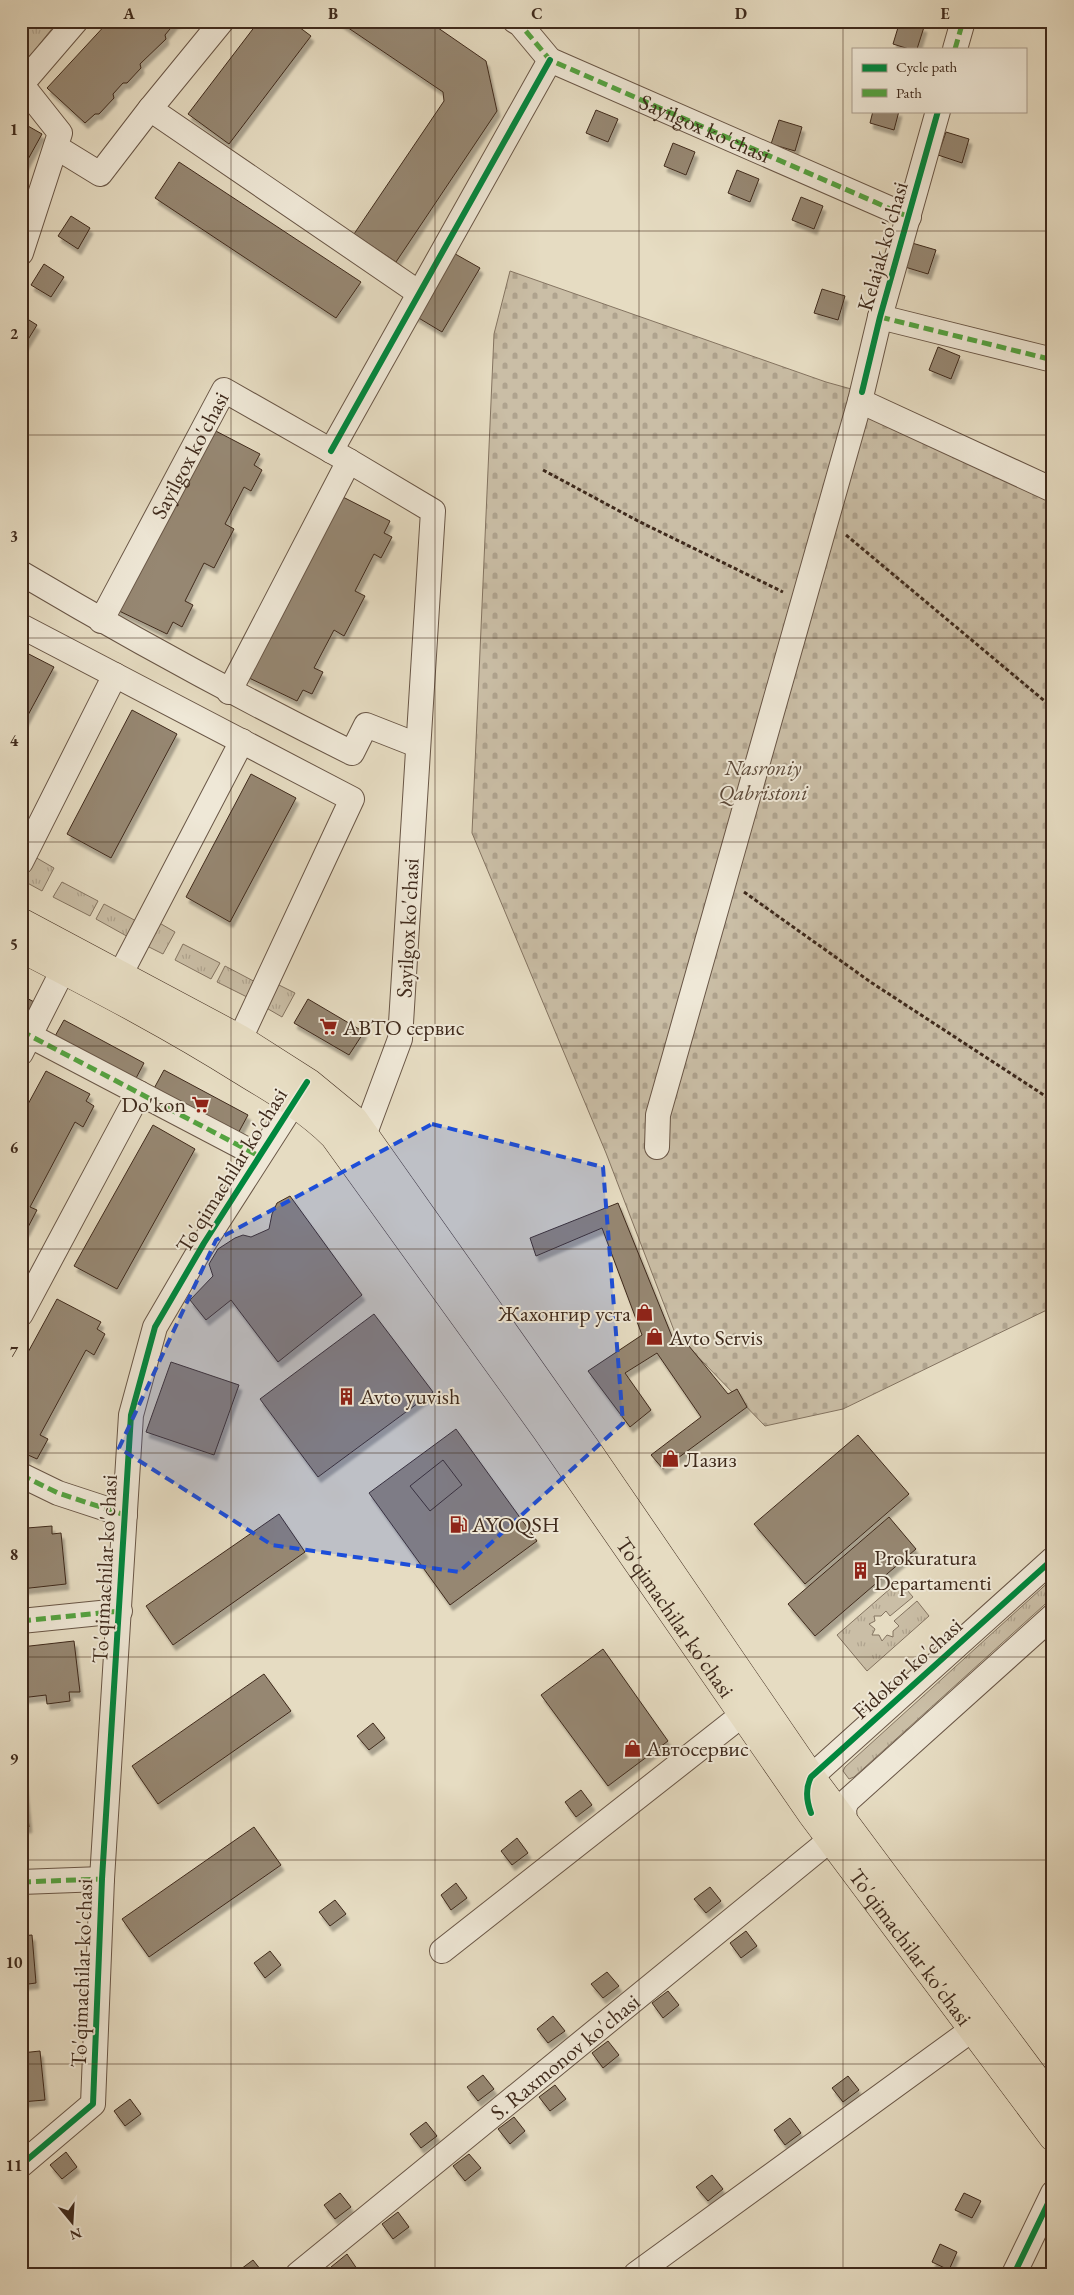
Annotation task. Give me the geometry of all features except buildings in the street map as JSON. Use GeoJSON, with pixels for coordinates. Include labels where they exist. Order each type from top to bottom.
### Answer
{"type":"FeatureCollection","features":[{"type":"Feature","properties":{"kind":"main road","name":"To'qimachilar ko'chasi"},"geometry":{"type":"LineString","coordinates":[[21,922],[240,1039],[300,1092],[322,1124],[344,1148],[546,1430],[810,1813],[837,1831]]}},
{"type":"Feature","properties":{"kind":"main road","name":"To'qimachilar ko'chasi"},"geometry":{"type":"LineString","coordinates":[[21,948],[300,1092],[340,1108],[365,1133],[590,1454],[811,1777],[837,1831],[981,2023],[1053,2137]]}},
{"type":"Feature","properties":{"kind":"main road","name":"To'qimachilar ko'chasi"},"geometry":{"type":"LineString","coordinates":[[981,2023],[1053,2102]]}},
{"type":"Feature","properties":{"kind":"street"},"geometry":{"type":"LineString","coordinates":[[21,253],[60,133],[22,85],[76,21]]}},
{"type":"Feature","properties":{"kind":"street"},"geometry":{"type":"LineString","coordinates":[[56,147],[100,174],[222,21]]}},
{"type":"Feature","properties":{"kind":"street","name":"Sayilgox ko'chasi"},"geometry":{"type":"LineString","coordinates":[[515,21],[520,24],[550,60],[908,216]]}},
{"type":"Feature","properties":{"kind":"street"},"geometry":{"type":"LineString","coordinates":[[955,48],[963,21]]}},
{"type":"Feature","properties":{"kind":"street"},"geometry":{"type":"LineString","coordinates":[[229,692],[419,293],[550,60]]}},
{"type":"Feature","properties":{"kind":"street"},"geometry":{"type":"LineString","coordinates":[[150,109],[419,293]]}},
{"type":"Feature","properties":{"kind":"street","name":"Kelajak ko'chasi"},"geometry":{"type":"LineString","coordinates":[[657,1147],[658,1115],[861,397],[880,316],[938,112]]}},
{"type":"Feature","properties":{"kind":"street"},"geometry":{"type":"LineString","coordinates":[[880,316],[1053,360]]}},
{"type":"Feature","properties":{"kind":"street","name":"Sayilgox ko'chasi"},"geometry":{"type":"LineString","coordinates":[[101,621],[224,390],[433,511],[400,1039],[365,1133]]}},
{"type":"Feature","properties":{"kind":"street"},"geometry":{"type":"LineString","coordinates":[[861,397],[1053,490]]}},
{"type":"Feature","properties":{"kind":"street"},"geometry":{"type":"LineString","coordinates":[[21,573],[101,621],[229,692],[352,753],[366,725],[417,745]]}},
{"type":"Feature","properties":{"kind":"street"},"geometry":{"type":"LineString","coordinates":[[21,626],[352,799],[240,1039]]}},
{"type":"Feature","properties":{"kind":"street"},"geometry":{"type":"LineString","coordinates":[[21,862],[114,675]]}},
{"type":"Feature","properties":{"kind":"street"},"geometry":{"type":"LineString","coordinates":[[120,975],[242,741]]}},
{"type":"Feature","properties":{"kind":"street"},"geometry":{"type":"LineString","coordinates":[[63,970],[24,1040],[139,1093],[259,1156]]}},
{"type":"Feature","properties":{"kind":"street","name":"To'qimachilar ko'chasi"},"geometry":{"type":"LineString","coordinates":[[21,2165],[93,2104],[102,1879],[131,1414],[155,1327],[300,1092]]}},
{"type":"Feature","properties":{"kind":"street"},"geometry":{"type":"LineString","coordinates":[[21,1314],[139,1093]]}},
{"type":"Feature","properties":{"kind":"street"},"geometry":{"type":"LineString","coordinates":[[21,1475],[58,1493],[125,1515]]}},
{"type":"Feature","properties":{"kind":"street","name":"Fidokor ko'chasi"},"geometry":{"type":"LineString","coordinates":[[811,1777],[1053,1559]]}},
{"type":"Feature","properties":{"kind":"street"},"geometry":{"type":"LineString","coordinates":[[21,1621],[120,1612]]}},
{"type":"Feature","properties":{"kind":"street"},"geometry":{"type":"LineString","coordinates":[[837,1831],[847,1801],[1053,1616]]}},
{"type":"Feature","properties":{"kind":"street"},"geometry":{"type":"LineString","coordinates":[[442,1951],[742,1715]]}},
{"type":"Feature","properties":{"kind":"street"},"geometry":{"type":"LineString","coordinates":[[810,1813],[806,1790],[811,1777]]}},
{"type":"Feature","properties":{"kind":"street","name":"S. Raxmonov ko'chasi"},"geometry":{"type":"LineString","coordinates":[[298,2274],[837,1831]]}},
{"type":"Feature","properties":{"kind":"street"},"geometry":{"type":"LineString","coordinates":[[21,1882],[102,1879]]}},
{"type":"Feature","properties":{"kind":"street"},"geometry":{"type":"LineString","coordinates":[[636,2274],[981,2023]]}},
{"type":"Feature","properties":{"kind":"street"},"geometry":{"type":"LineString","coordinates":[[1014,2274],[1053,2193]]}},
{"type":"Feature","properties":{"kind":"path"},"geometry":{"type":"LineString","coordinates":[[544,470],[696,550],[802,601]]}},
{"type":"Feature","properties":{"kind":"path"},"geometry":{"type":"LineString","coordinates":[[826,518],[1053,708]]}},
{"type":"Feature","properties":{"kind":"path"},"geometry":{"type":"LineString","coordinates":[[726,879],[872,983],[1053,1101]]}},
{"type":"Feature","properties":{"kind":"highlighted area"},"geometry":{"type":"Polygon","coordinates":[[[432,1124],[603,1167],[623,1423],[459,1572],[272,1545],[119,1448],[216,1240],[432,1124]]]}},
{"type":"Feature","properties":{"kind":"green space"},"geometry":{"type":"Polygon","coordinates":[[[21,21],[58,21],[23,65],[21,64],[21,21]]]}},
{"type":"Feature","properties":{"kind":"green space","name":"Nasroniy Qabristoni"},"geometry":{"type":"Polygon","coordinates":[[[510,271],[826,382],[862,392],[911,412],[1053,477],[1053,1307],[843,1409],[765,1426],[675,1333],[606,1153],[472,833],[494,334],[510,271]]]}},
{"type":"Feature","properties":{"kind":"green space"},"geometry":{"type":"Polygon","coordinates":[[[35,857],[54,868],[42,891],[22,880],[35,857]]]}},
{"type":"Feature","properties":{"kind":"green space"},"geometry":{"type":"Polygon","coordinates":[[[62,882],[98,901],[90,916],[53,897],[62,882]]]}},
{"type":"Feature","properties":{"kind":"green space"},"geometry":{"type":"Polygon","coordinates":[[[104,904],[140,923],[132,939],[96,919],[104,904]]]}},
{"type":"Feature","properties":{"kind":"green space"},"geometry":{"type":"Polygon","coordinates":[[[156,921],[175,932],[163,954],[143,944],[156,921]]]}},
{"type":"Feature","properties":{"kind":"green space"},"geometry":{"type":"Polygon","coordinates":[[[183,944],[220,963],[211,979],[175,960],[183,944]]]}},
{"type":"Feature","properties":{"kind":"green space"},"geometry":{"type":"Polygon","coordinates":[[[225,966],[261,985],[253,1000],[217,982],[225,966]]]}},
{"type":"Feature","properties":{"kind":"green space"},"geometry":{"type":"Polygon","coordinates":[[[275,983],[295,993],[282,1017],[263,1006],[275,983]]]}},
{"type":"Feature","properties":{"kind":"green space"},"geometry":{"type":"Polygon","coordinates":[[[1053,1578],[1053,1597],[854,1777],[849,1779],[843,1771],[845,1767],[1053,1578]]]}},
{"type":"Feature","properties":{"kind":"green space"},"geometry":{"type":"Polygon","coordinates":[[[899,1581],[913,1597],[890,1616],[886,1611],[881,1616],[874,1616],[875,1621],[869,1624],[875,1629],[872,1635],[879,1635],[882,1641],[887,1635],[893,1637],[893,1631],[899,1626],[894,1621],[917,1601],[929,1616],[867,1671],[837,1635],[899,1581]]]}},
{"type":"Feature","properties":{"kind":"marked path"},"geometry":{"type":"LineString","coordinates":[[515,21],[520,24],[550,60],[909,217]]}},
{"type":"Feature","properties":{"kind":"marked path"},"geometry":{"type":"LineString","coordinates":[[955,48],[963,21]]}},
{"type":"Feature","properties":{"kind":"marked path"},"geometry":{"type":"LineString","coordinates":[[880,317],[1053,360]]}},
{"type":"Feature","properties":{"kind":"marked path"},"geometry":{"type":"LineString","coordinates":[[21,1031],[259,1156]]}},
{"type":"Feature","properties":{"kind":"marked path"},"geometry":{"type":"LineString","coordinates":[[21,1475],[58,1493],[125,1515]]}},
{"type":"Feature","properties":{"kind":"marked path"},"geometry":{"type":"LineString","coordinates":[[21,1621],[120,1611]]}},
{"type":"Feature","properties":{"kind":"marked path"},"geometry":{"type":"LineString","coordinates":[[21,1882],[102,1879]]}},
{"type":"Feature","properties":{"kind":"cycle path"},"geometry":{"type":"LineString","coordinates":[[331,451],[550,60]]}},
{"type":"Feature","properties":{"kind":"cycle path"},"geometry":{"type":"LineString","coordinates":[[862,392],[880,317],[938,112]]}},
{"type":"Feature","properties":{"kind":"cycle path"},"geometry":{"type":"LineString","coordinates":[[21,2165],[93,2104],[102,1879],[131,1415],[155,1327],[204,1243],[307,1082]]}},
{"type":"Feature","properties":{"kind":"cycle path"},"geometry":{"type":"LineString","coordinates":[[811,1813],[807,1795],[811,1777],[1053,1559]]}},
{"type":"Feature","properties":{"kind":"cycle path"},"geometry":{"type":"LineString","coordinates":[[1014,2274],[1053,2193]]}},
{"type":"Feature","properties":{"kind":"place","name":"АВТО сервис"},"geometry":{"type":"Point","coordinates":[329,1027]}},
{"type":"Feature","properties":{"kind":"place","name":"Do'kon"},"geometry":{"type":"Point","coordinates":[200,1104]}},
{"type":"Feature","properties":{"kind":"place","name":"Жахонгир уста"},"geometry":{"type":"Point","coordinates":[645,1313]}},
{"type":"Feature","properties":{"kind":"place","name":"Avto Servis"},"geometry":{"type":"Point","coordinates":[655,1337]}},
{"type":"Feature","properties":{"kind":"place","name":"Avto yuvish"},"geometry":{"type":"Point","coordinates":[346,1396]}},
{"type":"Feature","properties":{"kind":"place","name":"Лазиз"},"geometry":{"type":"Point","coordinates":[670,1459]}},
{"type":"Feature","properties":{"kind":"place","name":"AYOQSH"},"geometry":{"type":"Point","coordinates":[458,1524]}},
{"type":"Feature","properties":{"kind":"place","name":"Prokuratura Departamenti"},"geometry":{"type":"Point","coordinates":[860,1570]}},
{"type":"Feature","properties":{"kind":"place","name":"Автосервис"},"geometry":{"type":"Point","coordinates":[632,1748]}}]}
